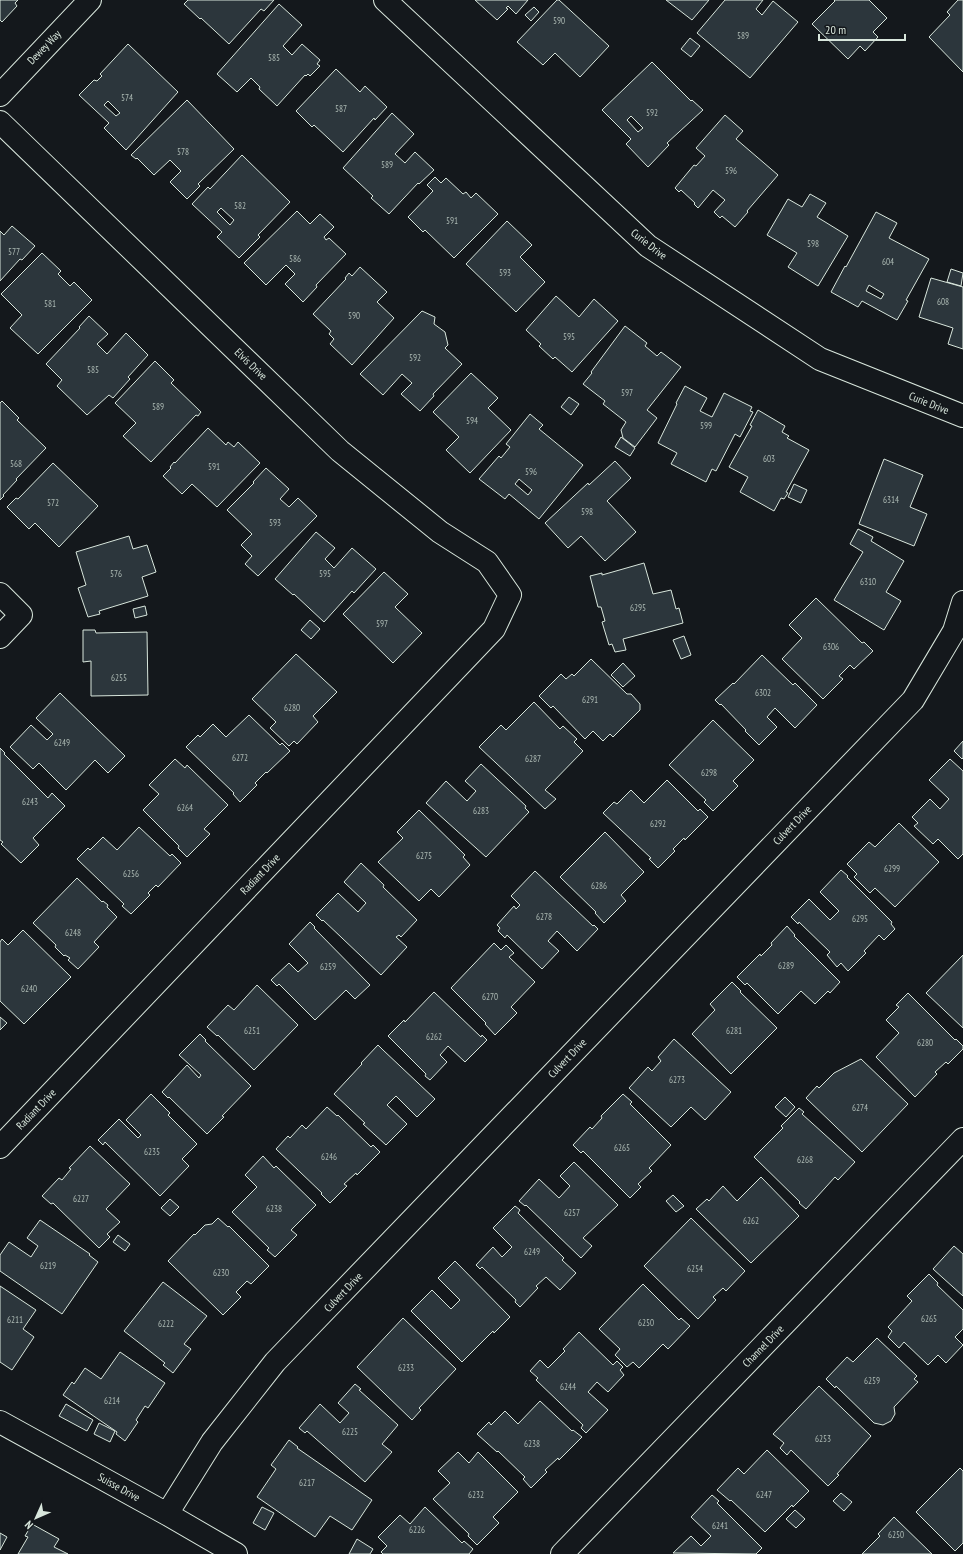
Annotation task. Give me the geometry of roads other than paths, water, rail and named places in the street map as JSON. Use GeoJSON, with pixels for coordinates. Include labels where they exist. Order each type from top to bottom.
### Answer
{"type":"FeatureCollection","features":[{"type":"Feature","properties":{"kind":"street","name":"Dewey Way"},"geometry":{"type":"LineString","coordinates":[[0,95],[90,0]]}},
{"type":"Feature","properties":{"kind":"street","name":"Curie Drive"},"geometry":{"type":"LineString","coordinates":[[385,0],[648,246],[820,359],[963,416]]}},
{"type":"Feature","properties":{"kind":"street","name":"Elvis Drive"},"geometry":{"type":"LineString","coordinates":[[0,122],[340,451],[440,532],[486,562],[510,595]]}},
{"type":"Feature","properties":{"kind":"street"},"geometry":{"type":"LineString","coordinates":[[0,594],[21,615],[0,638]]}},
{"type":"Feature","properties":{"kind":"street","name":"Radiant Drive"},"geometry":{"type":"LineString","coordinates":[[0,1147],[494,629],[510,595]]}},
{"type":"Feature","properties":{"kind":"street","name":"Culvert Drive"},"geometry":{"type":"LineString","coordinates":[[167,1514],[212,1442],[275,1362],[913,700],[954,631],[963,602]]}},
{"type":"Feature","properties":{"kind":"street","name":"Channel Drive"},"geometry":{"type":"LineString","coordinates":[[562,1554],[963,1139]]}},
{"type":"Feature","properties":{"kind":"street","name":"Suisse Drive"},"geometry":{"type":"LineString","coordinates":[[0,1422],[167,1514],[236,1554]]}}]}
